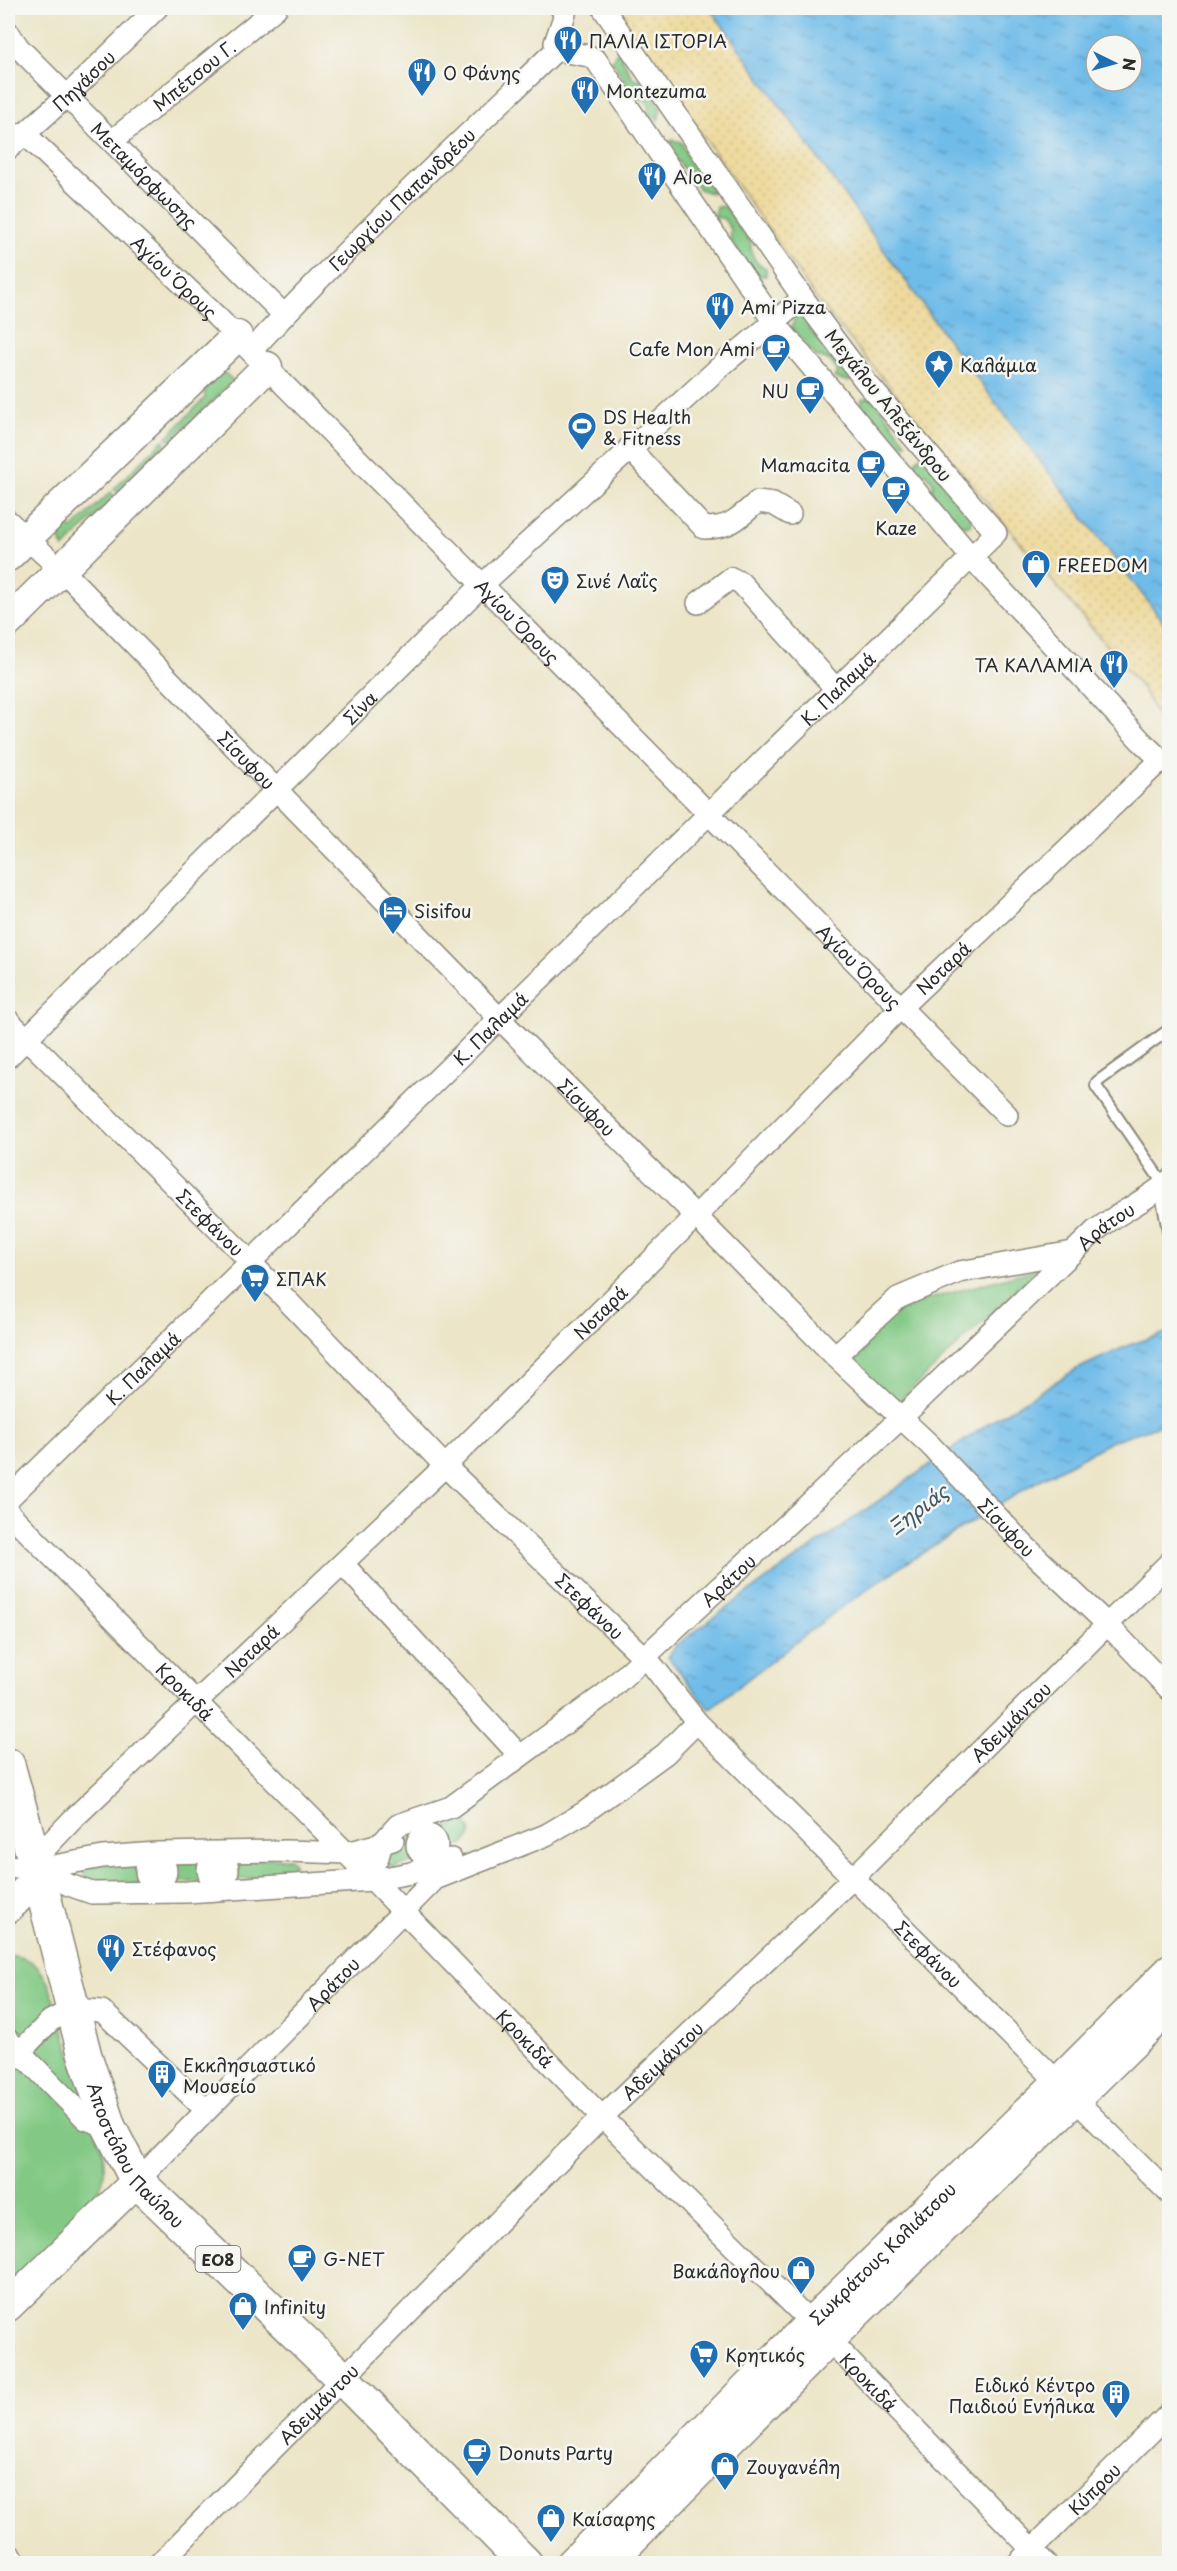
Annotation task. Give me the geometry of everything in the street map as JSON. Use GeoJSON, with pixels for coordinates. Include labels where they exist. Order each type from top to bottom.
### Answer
{"type":"FeatureCollection","features":[{"type":"Feature","properties":{"kind":"main road","name":"ΕΟ8"},"geometry":{"type":"LineString","coordinates":[[8,1765],[25,1869]]}},
{"type":"Feature","properties":{"kind":"main road","name":"Αποστόλου Παύλου"},"geometry":{"type":"LineString","coordinates":[[25,1869],[73,2008],[85,2056],[109,2127],[137,2181],[342,2378],[526,2564]]}},
{"type":"Feature","properties":{"kind":"street","name":"Πηγάσου"},"geometry":{"type":"LineString","coordinates":[[8,149],[68,95],[157,8]]}},
{"type":"Feature","properties":{"kind":"street","name":"Μπέτσου Γ."},"geometry":{"type":"LineString","coordinates":[[112,141],[276,8]]}},
{"type":"Feature","properties":{"kind":"street"},"geometry":{"type":"LineString","coordinates":[[561,8],[565,14],[555,43],[556,50],[589,56],[596,60],[774,322],[971,557],[1165,762]]}},
{"type":"Feature","properties":{"kind":"street","name":"Μεγάλου Αλεξάνδρου"},"geometry":{"type":"LineString","coordinates":[[603,8],[803,298],[866,382],[996,534],[971,557]]}},
{"type":"Feature","properties":{"kind":"street","name":"Μεταμόρφωσης"},"geometry":{"type":"LineString","coordinates":[[8,32],[19,48],[284,315]]}},
{"type":"Feature","properties":{"kind":"street","name":"Γεωργίου Παπανδρέου"},"geometry":{"type":"LineString","coordinates":[[8,622],[60,568],[284,315],[436,163],[556,50]]}},
{"type":"Feature","properties":{"kind":"street","name":"Αγίου Όρους"},"geometry":{"type":"LineString","coordinates":[[24,133],[252,352],[1007,1115]]}},
{"type":"Feature","properties":{"kind":"street","name":"Σίνα"},"geometry":{"type":"LineString","coordinates":[[8,1057],[483,584],[629,448],[722,365],[803,298]]}},
{"type":"Feature","properties":{"kind":"street","name":"Γεωργίου Παπανδρέου"},"geometry":{"type":"LineString","coordinates":[[13,539],[252,352]]}},
{"type":"Feature","properties":{"kind":"street"},"geometry":{"type":"LineString","coordinates":[[629,448],[704,528],[719,528],[734,522],[756,502],[773,504],[790,514]]}},
{"type":"Feature","properties":{"kind":"street","name":"Σίσυφου"},"geometry":{"type":"LineString","coordinates":[[13,539],[60,568],[499,1018],[834,1356],[930,1445],[1170,1690]]}},
{"type":"Feature","properties":{"kind":"street","name":"Κ. Παλαμά"},"geometry":{"type":"LineString","coordinates":[[8,1499],[971,557]]}},
{"type":"Feature","properties":{"kind":"street"},"geometry":{"type":"LineString","coordinates":[[698,603],[731,578],[741,584],[836,689]]}},
{"type":"Feature","properties":{"kind":"street","name":"Νοταρά"},"geometry":{"type":"LineString","coordinates":[[8,1908],[25,1869],[75,1817],[445,1466],[696,1216],[901,1007],[1165,762]]}},
{"type":"Feature","properties":{"kind":"street","name":"Στεφάνου"},"geometry":{"type":"LineString","coordinates":[[8,1020],[251,1262],[445,1466],[649,1661],[697,1722],[1170,2194]]}},
{"type":"Feature","properties":{"kind":"street","name":"Αράτου"},"geometry":{"type":"LineString","coordinates":[[371,1878],[382,1843],[398,1825],[451,1807],[649,1661],[1073,1252],[1102,1226],[1164,1185]]}},
{"type":"Feature","properties":{"kind":"street","name":"Αράτου"},"geometry":{"type":"LineString","coordinates":[[834,1356],[898,1298],[959,1272],[1073,1252]]}},
{"type":"Feature","properties":{"kind":"street","name":"Κροκιδά"},"geometry":{"type":"LineString","coordinates":[[8,1512],[371,1878],[602,2117],[820,2331],[1031,2559]]}},
{"type":"Feature","properties":{"kind":"street","name":"Αδειμάντου"},"geometry":{"type":"LineString","coordinates":[[159,2564],[602,2117],[853,1878],[1170,1562]]}},
{"type":"Feature","properties":{"kind":"street"},"geometry":{"type":"LineString","coordinates":[[343,1564],[520,1756]]}},
{"type":"Feature","properties":{"kind":"street","name":"Αράτου"},"geometry":{"type":"LineString","coordinates":[[11,2296],[137,2181],[435,1879],[546,1835],[585,1812],[665,1754],[697,1722]]}},
{"type":"Feature","properties":{"kind":"street"},"geometry":{"type":"LineString","coordinates":[[25,1869],[92,1893],[155,1872],[218,1870],[371,1878],[426,1846],[451,1807]]}},
{"type":"Feature","properties":{"kind":"street"},"geometry":{"type":"LineString","coordinates":[[25,1869],[103,1857],[155,1872],[218,1870],[346,1853],[382,1843],[426,1846],[479,1861]]}},
{"type":"Feature","properties":{"kind":"street","name":"Σωκράτους Κολιάτσου"},"geometry":{"type":"LineString","coordinates":[[1067,2091],[1170,1970]]}},
{"type":"Feature","properties":{"kind":"street","name":"Σωκράτους Κολιάτσου"},"geometry":{"type":"LineString","coordinates":[[571,2564],[820,2331],[1067,2091],[1170,2007]]}},
{"type":"Feature","properties":{"kind":"street"},"geometry":{"type":"LineString","coordinates":[[109,2127],[86,2119],[12,2052],[50,2020],[73,2008],[102,2011],[206,2110]]}},
{"type":"Feature","properties":{"kind":"street","name":"Σωκράτους Κολιάτσου"},"geometry":{"type":"LineString","coordinates":[[608,2564],[820,2331]]}},
{"type":"Feature","properties":{"kind":"street","name":"Κύπρου"},"geometry":{"type":"LineString","coordinates":[[1031,2559],[1170,2413]]}},
{"type":"Feature","properties":{"kind":"street"},"geometry":{"type":"LineString","coordinates":[[8,2553],[18,2564]]}},
{"type":"Feature","properties":{"kind":"lane"},"geometry":{"type":"LineString","coordinates":[[1170,1029],[1097,1082],[1096,1086],[1164,1185],[1170,1241]]}},
{"type":"Feature","properties":{"kind":"green space"},"geometry":{"type":"Polygon","coordinates":[[[616,53],[622,53],[622,59],[633,78],[644,81],[661,108],[658,120],[647,113],[650,107],[646,100],[636,98],[612,61],[616,53]]]}},
{"type":"Feature","properties":{"kind":"green space"},"geometry":{"type":"Polygon","coordinates":[[[672,140],[681,142],[694,170],[705,171],[712,183],[711,193],[699,189],[669,150],[672,140]]]}},
{"type":"Feature","properties":{"kind":"green space"},"geometry":{"type":"Polygon","coordinates":[[[725,206],[751,243],[752,255],[766,268],[766,276],[754,276],[730,239],[731,229],[723,218],[715,218],[716,207],[725,206]]]}},
{"type":"Feature","properties":{"kind":"green space"},"geometry":{"type":"Polygon","coordinates":[[[800,315],[810,319],[809,329],[820,341],[828,343],[854,379],[848,381],[834,378],[838,371],[829,360],[816,357],[792,328],[794,319],[800,315]]]}},
{"type":"Feature","properties":{"kind":"green space"},"geometry":{"type":"Polygon","coordinates":[[[225,373],[234,381],[170,441],[167,437],[205,398],[204,386],[213,375],[225,373]]]}},
{"type":"Feature","properties":{"kind":"green space"},"geometry":{"type":"Polygon","coordinates":[[[873,397],[907,444],[900,446],[888,443],[861,407],[862,399],[873,397]]]}},
{"type":"Feature","properties":{"kind":"green space"},"geometry":{"type":"Polygon","coordinates":[[[163,440],[166,444],[118,493],[114,489],[163,440]]]}},
{"type":"Feature","properties":{"kind":"green space"},"geometry":{"type":"Polygon","coordinates":[[[923,455],[972,513],[970,525],[962,526],[932,495],[933,483],[926,473],[916,473],[912,468],[917,459],[923,455]]]}},
{"type":"Feature","properties":{"kind":"green space"},"geometry":{"type":"Polygon","coordinates":[[[111,492],[114,497],[64,548],[61,543],[60,529],[70,521],[69,528],[72,529],[111,492]]]}},
{"type":"Feature","properties":{"kind":"green space"},"geometry":{"type":"Polygon","coordinates":[[[1040,1268],[891,1408],[849,1363],[849,1351],[901,1307],[1040,1268]]]}},
{"type":"Feature","properties":{"kind":"green space"},"geometry":{"type":"Polygon","coordinates":[[[458,1820],[469,1826],[469,1837],[463,1844],[443,1851],[444,1842],[438,1831],[458,1820]]]}},
{"type":"Feature","properties":{"kind":"green space"},"geometry":{"type":"Polygon","coordinates":[[[412,1840],[414,1854],[419,1859],[394,1868],[388,1866],[383,1858],[400,1841],[412,1840]]]}},
{"type":"Feature","properties":{"kind":"green space"},"geometry":{"type":"Polygon","coordinates":[[[290,1858],[294,1864],[294,1872],[290,1876],[232,1880],[238,1873],[237,1864],[232,1859],[290,1858]]]}},
{"type":"Feature","properties":{"kind":"green space"},"geometry":{"type":"Polygon","coordinates":[[[208,1859],[205,1866],[207,1881],[170,1883],[173,1872],[170,1860],[208,1859]]]}},
{"type":"Feature","properties":{"kind":"green space"},"geometry":{"type":"Polygon","coordinates":[[[144,1860],[140,1873],[144,1885],[92,1885],[84,1877],[85,1866],[144,1860]]]}},
{"type":"Feature","properties":{"kind":"green space"},"geometry":{"type":"Polygon","coordinates":[[[8,1955],[32,1962],[48,1982],[103,2153],[104,2177],[95,2196],[85,2209],[8,2285],[8,1955]]]}},
{"type":"Feature","properties":{"kind":"sand","name":"Καλάμια"},"geometry":{"type":"Polygon","coordinates":[[[614,8],[710,8],[956,351],[1169,629],[1169,737],[1142,688],[818,301],[614,8]]]}},
{"type":"Feature","properties":{"kind":"water"},"geometry":{"type":"Polygon","coordinates":[[[710,8],[1169,8],[1169,629],[956,351],[710,8]]]}},
{"type":"Feature","properties":{"kind":"water","name":"Ξηριάς"},"geometry":{"type":"Polygon","coordinates":[[[1169,1332],[1169,1422],[1112,1441],[1036,1482],[902,1566],[839,1609],[709,1709],[668,1657],[676,1645],[740,1598],[995,1419],[1075,1370],[1129,1345],[1169,1332]]]}},
{"type":"Feature","properties":{"kind":"place","name":"ΠΑΛΙΑ ΙΣΤΟΡΙΑ"},"geometry":{"type":"Point","coordinates":[568,66]}},
{"type":"Feature","properties":{"kind":"place","name":"Ο Φάνης"},"geometry":{"type":"Point","coordinates":[422,98]}},
{"type":"Feature","properties":{"kind":"place","name":"Montezuma"},"geometry":{"type":"Point","coordinates":[585,116]}},
{"type":"Feature","properties":{"kind":"place","name":"Aloe"},"geometry":{"type":"Point","coordinates":[652,202]}},
{"type":"Feature","properties":{"kind":"place","name":"Ami Pizza"},"geometry":{"type":"Point","coordinates":[720,332]}},
{"type":"Feature","properties":{"kind":"place","name":"Cafe Mon Ami"},"geometry":{"type":"Point","coordinates":[776,374]}},
{"type":"Feature","properties":{"kind":"place","name":"Καλάμια"},"geometry":{"type":"Point","coordinates":[939,390]}},
{"type":"Feature","properties":{"kind":"place","name":"NU"},"geometry":{"type":"Point","coordinates":[810,416]}},
{"type":"Feature","properties":{"kind":"place","name":"DS Health & Fitness"},"geometry":{"type":"Point","coordinates":[582,452]}},
{"type":"Feature","properties":{"kind":"place","name":"Mamacita"},"geometry":{"type":"Point","coordinates":[871,490]}},
{"type":"Feature","properties":{"kind":"place","name":"Kaze"},"geometry":{"type":"Point","coordinates":[896,516]}},
{"type":"Feature","properties":{"kind":"place","name":"FREEDOM"},"geometry":{"type":"Point","coordinates":[1036,590]}},
{"type":"Feature","properties":{"kind":"place","name":"Σινέ Λαΐς"},"geometry":{"type":"Point","coordinates":[555,606]}},
{"type":"Feature","properties":{"kind":"place","name":"ΤΑ ΚΑΛΑΜΙΑ"},"geometry":{"type":"Point","coordinates":[1114,690]}},
{"type":"Feature","properties":{"kind":"place","name":"Sisifou"},"geometry":{"type":"Point","coordinates":[393,936]}},
{"type":"Feature","properties":{"kind":"place","name":"ΣΠΑΚ"},"geometry":{"type":"Point","coordinates":[255,1304]}},
{"type":"Feature","properties":{"kind":"place","name":"Στέφανος"},"geometry":{"type":"Point","coordinates":[111,1974]}},
{"type":"Feature","properties":{"kind":"place","name":"Εκκλησιαστικό Μουσείο"},"geometry":{"type":"Point","coordinates":[162,2100]}},
{"type":"Feature","properties":{"kind":"place","name":"G-NET"},"geometry":{"type":"Point","coordinates":[302,2284]}},
{"type":"Feature","properties":{"kind":"place","name":"Βακάλογλου"},"geometry":{"type":"Point","coordinates":[801,2296]}},
{"type":"Feature","properties":{"kind":"place","name":"Infinity"},"geometry":{"type":"Point","coordinates":[243,2332]}},
{"type":"Feature","properties":{"kind":"place","name":"Κρητικός"},"geometry":{"type":"Point","coordinates":[704,2380]}},
{"type":"Feature","properties":{"kind":"place","name":"Ειδικό Κέντρο Παιδιού Ενήλικα"},"geometry":{"type":"Point","coordinates":[1116,2420]}},
{"type":"Feature","properties":{"kind":"place","name":"Donuts Party"},"geometry":{"type":"Point","coordinates":[477,2478]}},
{"type":"Feature","properties":{"kind":"place","name":"Ζουγανέλη"},"geometry":{"type":"Point","coordinates":[725,2492]}},
{"type":"Feature","properties":{"kind":"place","name":"Καίσαρης"},"geometry":{"type":"Point","coordinates":[551,2544]}}]}
